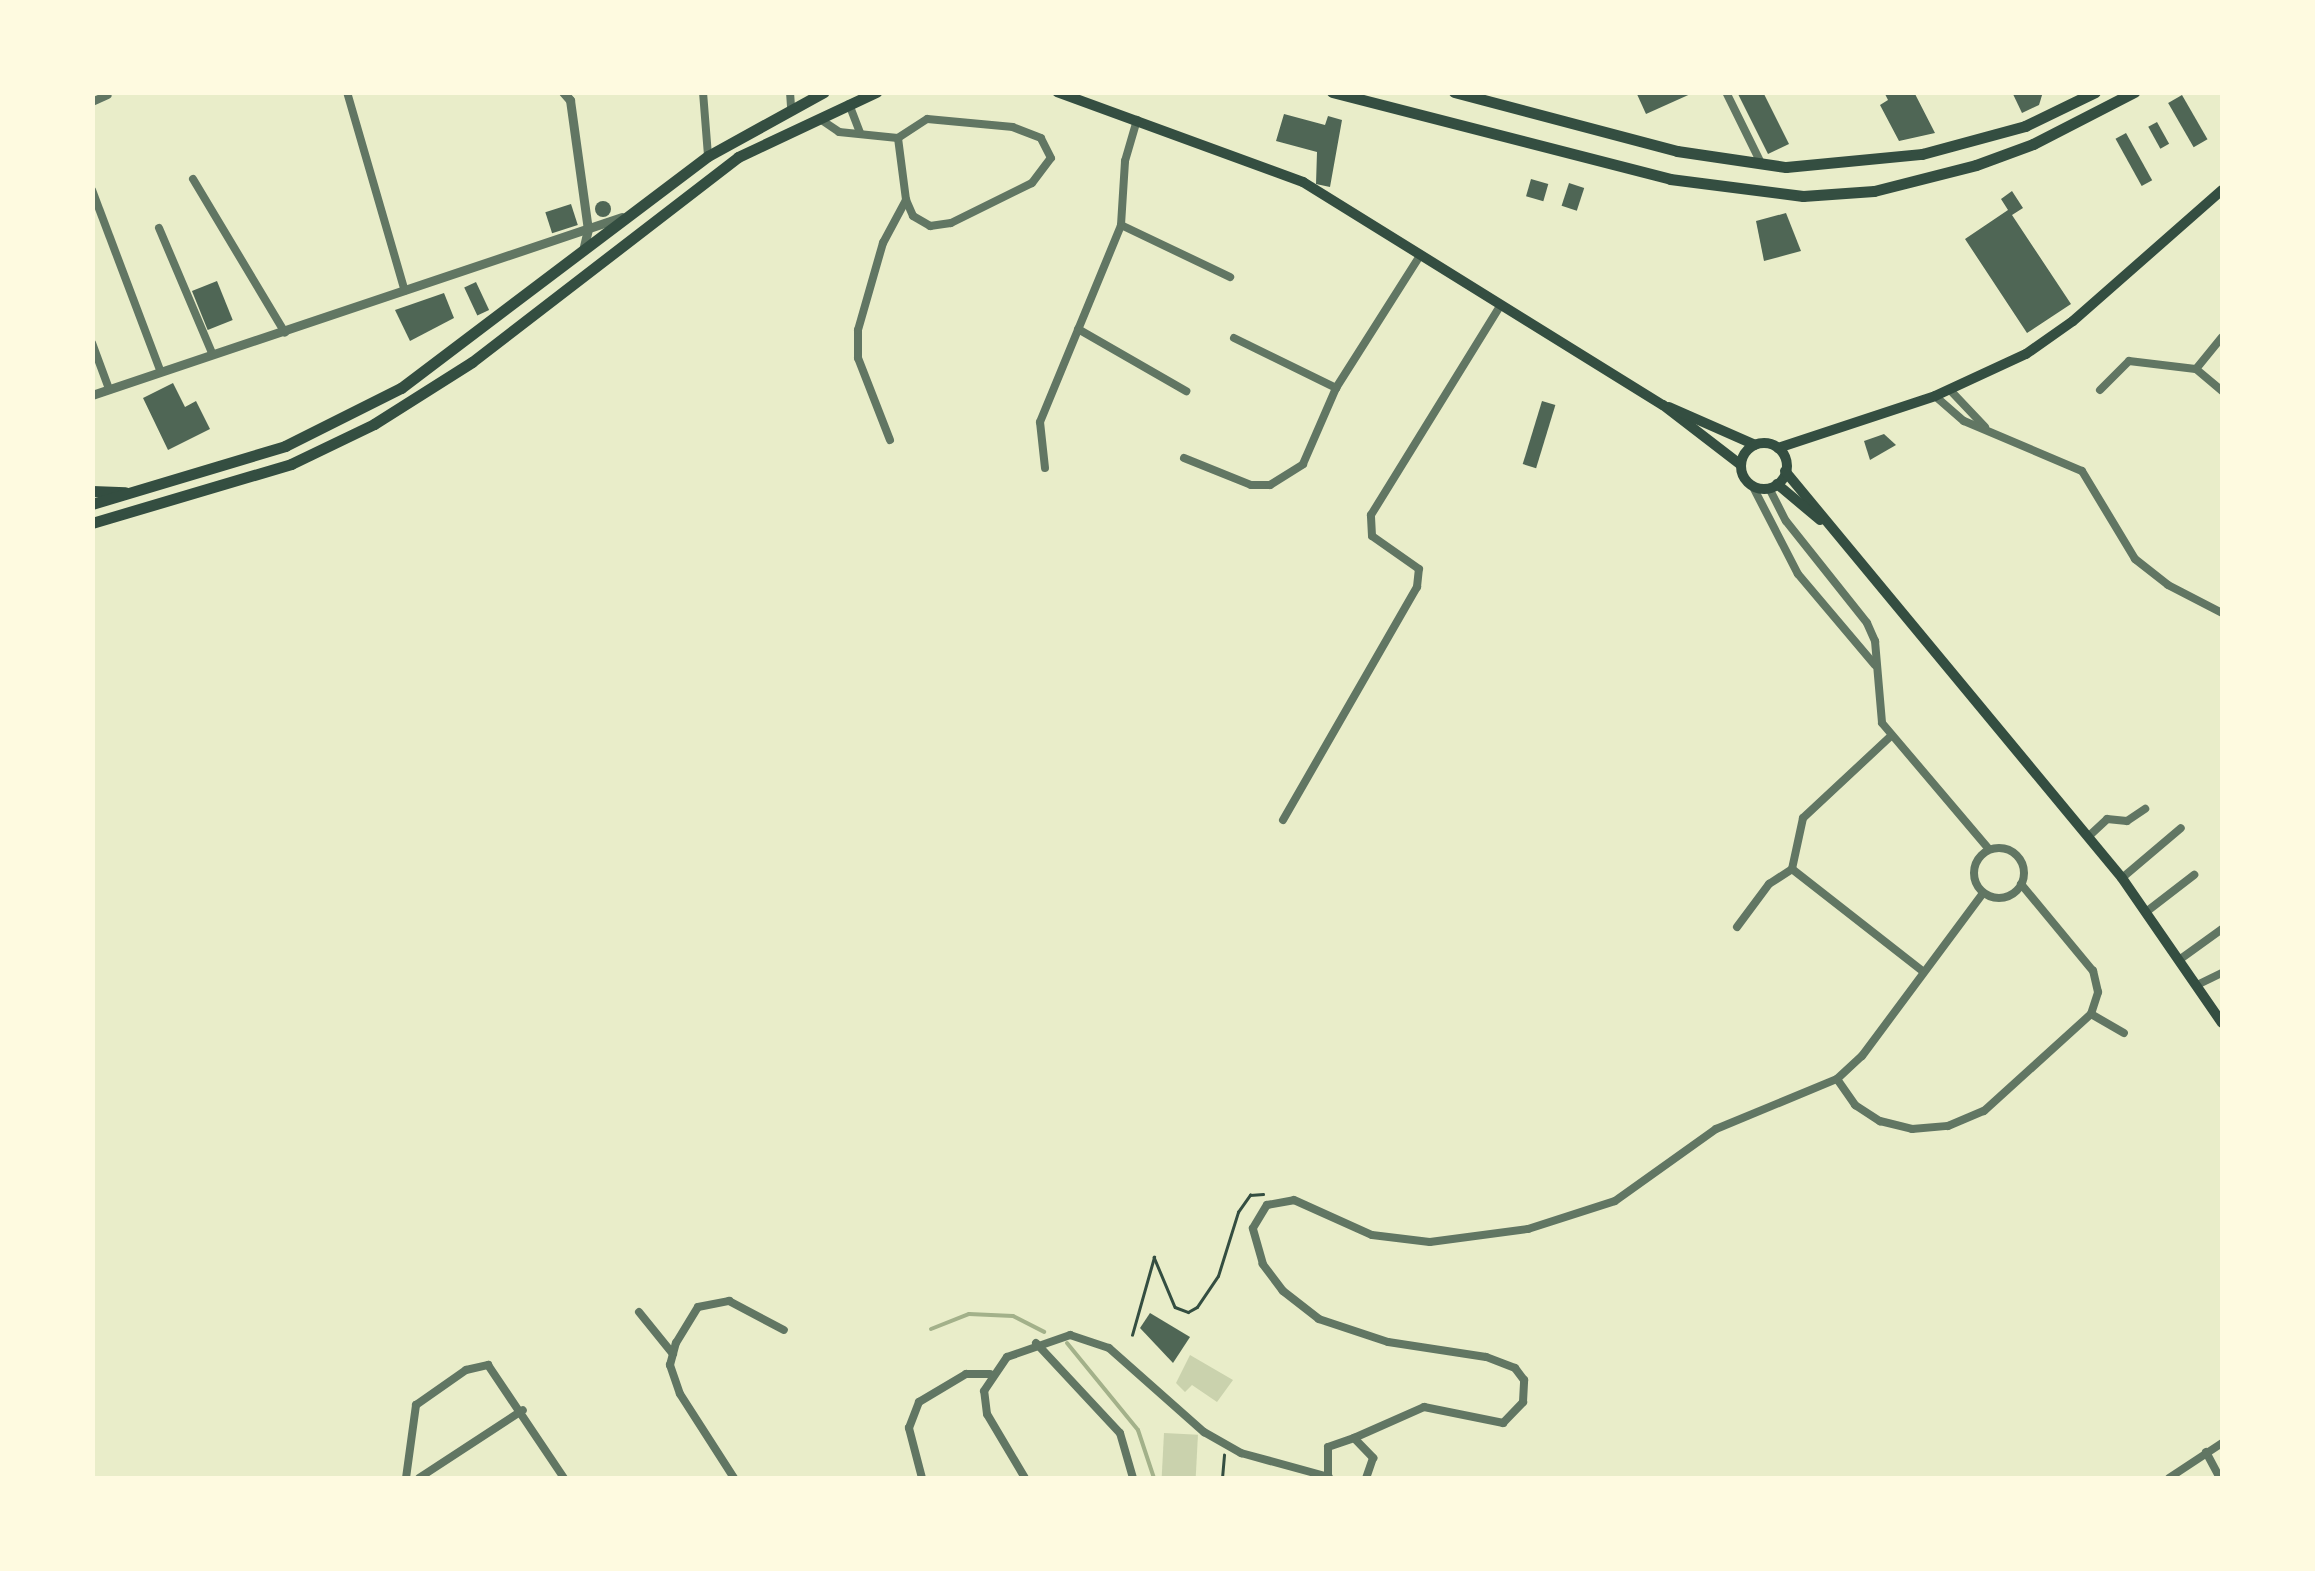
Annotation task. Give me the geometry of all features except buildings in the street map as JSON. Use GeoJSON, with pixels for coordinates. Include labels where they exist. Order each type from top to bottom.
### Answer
{"type":"FeatureCollection","features":[{"type":"Feature","properties":{"kind":"highway"},"geometry":{"type":"LineString","coordinates":[[92,504],[144,493],[285,446],[352,415],[461,347],[708,156],[824,92]]}},
{"type":"Feature","properties":{"kind":"highway"},"geometry":{"type":"LineString","coordinates":[[92,523],[291,464],[402,408],[472,362],[698,185],[818,116],[876,92]]}},
{"type":"Feature","properties":{"kind":"highway"},"geometry":{"type":"LineString","coordinates":[[1332,92],[1670,179],[1802,196],[1874,191],[1976,165],[2070,128],[2134,92]]}},
{"type":"Feature","properties":{"kind":"highway"},"geometry":{"type":"LineString","coordinates":[[1454,92],[1677,151],[1761,163],[1834,166],[1922,154],[2025,126],[2095,92]]}},
{"type":"Feature","properties":{"kind":"highway"},"geometry":{"type":"LineString","coordinates":[[92,491],[144,493]]}},
{"type":"Feature","properties":{"kind":"main road"},"geometry":{"type":"LineString","coordinates":[[1057,92],[1303,182],[1498,308],[1663,405],[1755,445],[1778,448],[1935,396],[2026,354],[2073,321],[2222,190]]}},
{"type":"Feature","properties":{"kind":"main road"},"geometry":{"type":"LineString","coordinates":[[1663,405],[1741,465],[1752,485],[1773,486],[1832,530]]}},
{"type":"Feature","properties":{"kind":"main road"},"geometry":{"type":"LineString","coordinates":[[1799,486],[1793,452],[1808,438]]}},
{"type":"Feature","properties":{"kind":"main road"},"geometry":{"type":"LineString","coordinates":[[1741,465],[1755,445]]}},
{"type":"Feature","properties":{"kind":"main road"},"geometry":{"type":"LineString","coordinates":[[1778,448],[1786,471],[1832,530],[2122,878],[2222,1024]]}},
{"type":"Feature","properties":{"kind":"main road"},"geometry":{"type":"LineString","coordinates":[[1773,486],[1786,471]]}},
{"type":"Feature","properties":{"kind":"street"},"geometry":{"type":"LineString","coordinates":[[347,92],[405,292]]}},
{"type":"Feature","properties":{"kind":"street"},"geometry":{"type":"LineString","coordinates":[[563,92],[570,100],[588,228],[584,250]]}},
{"type":"Feature","properties":{"kind":"street"},"geometry":{"type":"LineString","coordinates":[[703,92],[708,156]]}},
{"type":"Feature","properties":{"kind":"street"},"geometry":{"type":"LineString","coordinates":[[790,92],[791,107]]}},
{"type":"Feature","properties":{"kind":"street"},"geometry":{"type":"LineString","coordinates":[[1726,92],[1761,163]]}},
{"type":"Feature","properties":{"kind":"street"},"geometry":{"type":"LineString","coordinates":[[92,102],[108,94]]}},
{"type":"Feature","properties":{"kind":"street"},"geometry":{"type":"LineString","coordinates":[[848,103],[860,133]]}},
{"type":"Feature","properties":{"kind":"street"},"geometry":{"type":"LineString","coordinates":[[818,116],[826,128],[898,138],[926,119],[1013,127],[1041,138],[1051,158],[1032,183],[942,227],[922,223],[906,200],[898,138]]}},
{"type":"Feature","properties":{"kind":"street"},"geometry":{"type":"LineString","coordinates":[[1044,468],[1040,422],[1121,224],[1125,161],[1137,120]]}},
{"type":"Feature","properties":{"kind":"street"},"geometry":{"type":"LineString","coordinates":[[193,179],[284,334]]}},
{"type":"Feature","properties":{"kind":"street"},"geometry":{"type":"LineString","coordinates":[[92,190],[160,370]]}},
{"type":"Feature","properties":{"kind":"street"},"geometry":{"type":"LineString","coordinates":[[890,440],[858,358],[858,330],[884,243],[906,200]]}},
{"type":"Feature","properties":{"kind":"street"},"geometry":{"type":"LineString","coordinates":[[92,395],[160,370],[284,334],[634,213]]}},
{"type":"Feature","properties":{"kind":"street"},"geometry":{"type":"LineString","coordinates":[[1121,224],[1230,277]]}},
{"type":"Feature","properties":{"kind":"street"},"geometry":{"type":"LineString","coordinates":[[158,228],[212,354]]}},
{"type":"Feature","properties":{"kind":"street"},"geometry":{"type":"LineString","coordinates":[[1184,458],[1231,482],[1270,486],[1312,450],[1336,388],[1418,257]]}},
{"type":"Feature","properties":{"kind":"street"},"geometry":{"type":"LineString","coordinates":[[1283,820],[1417,588],[1419,569],[1372,536],[1371,515],[1498,308]]}},
{"type":"Feature","properties":{"kind":"street"},"geometry":{"type":"LineString","coordinates":[[1078,329],[1186,391]]}},
{"type":"Feature","properties":{"kind":"street"},"geometry":{"type":"LineString","coordinates":[[2196,368],[2222,337]]}},
{"type":"Feature","properties":{"kind":"street"},"geometry":{"type":"LineString","coordinates":[[1234,338],[1336,388]]}},
{"type":"Feature","properties":{"kind":"street"},"geometry":{"type":"LineString","coordinates":[[92,344],[109,389]]}},
{"type":"Feature","properties":{"kind":"street"},"geometry":{"type":"LineString","coordinates":[[2100,390],[2130,361],[2196,368],[2222,392]]}},
{"type":"Feature","properties":{"kind":"street"},"geometry":{"type":"LineString","coordinates":[[1950,390],[1988,430]]}},
{"type":"Feature","properties":{"kind":"street"},"geometry":{"type":"LineString","coordinates":[[1935,396],[1954,414],[2082,470],[2135,559],[2168,585],[2222,613]]}},
{"type":"Feature","properties":{"kind":"street"},"geometry":{"type":"LineString","coordinates":[[1752,485],[1798,574],[1876,665]]}},
{"type":"Feature","properties":{"kind":"street"},"geometry":{"type":"LineString","coordinates":[[1773,486],[1786,521],[1867,623],[1876,665],[1878,710],[1891,736],[1989,849],[2018,855],[2021,884],[2093,971],[2098,992],[2091,1014],[1984,1110],[1948,1126],[1912,1129],[1880,1122],[1848,1098],[1837,1079]]}},
{"type":"Feature","properties":{"kind":"street"},"geometry":{"type":"LineString","coordinates":[[1737,927],[1770,884],[1792,869],[1804,818],[1891,736]]}},
{"type":"Feature","properties":{"kind":"street"},"geometry":{"type":"LineString","coordinates":[[2089,836],[2107,819],[2126,821],[2145,810]]}},
{"type":"Feature","properties":{"kind":"street"},"geometry":{"type":"LineString","coordinates":[[2122,878],[2181,828]]}},
{"type":"Feature","properties":{"kind":"street"},"geometry":{"type":"LineString","coordinates":[[1983,892],[1974,869],[1989,849]]}},
{"type":"Feature","properties":{"kind":"street"},"geometry":{"type":"LineString","coordinates":[[1792,869],[1924,972]]}},
{"type":"Feature","properties":{"kind":"street"},"geometry":{"type":"LineString","coordinates":[[2146,912],[2194,875]]}},
{"type":"Feature","properties":{"kind":"street"},"geometry":{"type":"LineString","coordinates":[[1983,892],[2008,896],[2021,884]]}},
{"type":"Feature","properties":{"kind":"street"},"geometry":{"type":"LineString","coordinates":[[1306,1468],[1324,1458],[1334,1442],[1354,1438],[1424,1408],[1504,1423],[1522,1402],[1524,1380],[1515,1368],[1486,1357],[1342,1331],[1299,1305],[1270,1276],[1254,1241],[1258,1215],[1273,1201],[1294,1200],[1360,1231],[1401,1241],[1528,1230],[1616,1201],[1716,1129],[1837,1079],[1983,892]]}},
{"type":"Feature","properties":{"kind":"street"},"geometry":{"type":"LineString","coordinates":[[2179,960],[2222,929]]}},
{"type":"Feature","properties":{"kind":"street"},"geometry":{"type":"LineString","coordinates":[[2196,985],[2222,973]]}},
{"type":"Feature","properties":{"kind":"street"},"geometry":{"type":"LineString","coordinates":[[2091,1014],[2124,1034]]}},
{"type":"Feature","properties":{"kind":"street"},"geometry":{"type":"LineString","coordinates":[[673,1354],[698,1307],[729,1301],[784,1330]]}},
{"type":"Feature","properties":{"kind":"street"},"geometry":{"type":"LineString","coordinates":[[639,1312],[673,1354],[680,1394],[734,1478]]}},
{"type":"Feature","properties":{"kind":"street"},"geometry":{"type":"LineString","coordinates":[[922,1478],[909,1428],[919,1402],[966,1374],[990,1374],[1036,1344],[1070,1335],[1099,1342],[1226,1445],[1285,1469],[1306,1468],[1330,1478]]}},
{"type":"Feature","properties":{"kind":"street"},"geometry":{"type":"LineString","coordinates":[[1036,1344],[1120,1433],[1133,1478]]}},
{"type":"Feature","properties":{"kind":"street"},"geometry":{"type":"LineString","coordinates":[[406,1478],[416,1406],[466,1370],[488,1365],[523,1410],[564,1478]]}},
{"type":"Feature","properties":{"kind":"street"},"geometry":{"type":"LineString","coordinates":[[990,1374],[984,1404],[1026,1478]]}},
{"type":"Feature","properties":{"kind":"street"},"geometry":{"type":"LineString","coordinates":[[419,1478],[523,1410]]}},
{"type":"Feature","properties":{"kind":"street"},"geometry":{"type":"LineString","coordinates":[[1369,1477],[1372,1454],[1383,1425]]}},
{"type":"Feature","properties":{"kind":"street"},"geometry":{"type":"LineString","coordinates":[[1354,1438],[1372,1454]]}},
{"type":"Feature","properties":{"kind":"street"},"geometry":{"type":"LineString","coordinates":[[2169,1478],[2222,1444]]}},
{"type":"Feature","properties":{"kind":"street"},"geometry":{"type":"LineString","coordinates":[[2206,1452],[2220,1478]]}},
{"type":"Feature","properties":{"kind":"street"},"geometry":{"type":"LineString","coordinates":[[1324,1458],[1330,1478]]}},
{"type":"Feature","properties":{"kind":"path"},"geometry":{"type":"LineString","coordinates":[[1132,1335],[1154,1257],[1165,1294],[1188,1312],[1218,1276],[1230,1232],[1250,1195],[1273,1201]]}},
{"type":"Feature","properties":{"kind":"path"},"geometry":{"type":"LineString","coordinates":[[1222,1478],[1226,1445]]}},
{"type":"Feature","properties":{"kind":"green space"},"geometry":{"type":"Polygon","coordinates":[[[1190,1355],[1233,1380],[1217,1402],[1192,1385],[1185,1392],[1176,1383],[1190,1355]]]}},
{"type":"Feature","properties":{"kind":"green space"},"geometry":{"type":"Polygon","coordinates":[[[1164,1433],[1198,1435],[1196,1478],[1162,1478],[1164,1433]]]}},
{"type":"Feature","properties":{"kind":"waterway"},"geometry":{"type":"LineString","coordinates":[[931,1329],[969,1314],[1013,1316],[1044,1332]]}},
{"type":"Feature","properties":{"kind":"waterway"},"geometry":{"type":"LineString","coordinates":[[1067,1343],[1138,1430],[1154,1478]]}}]}
